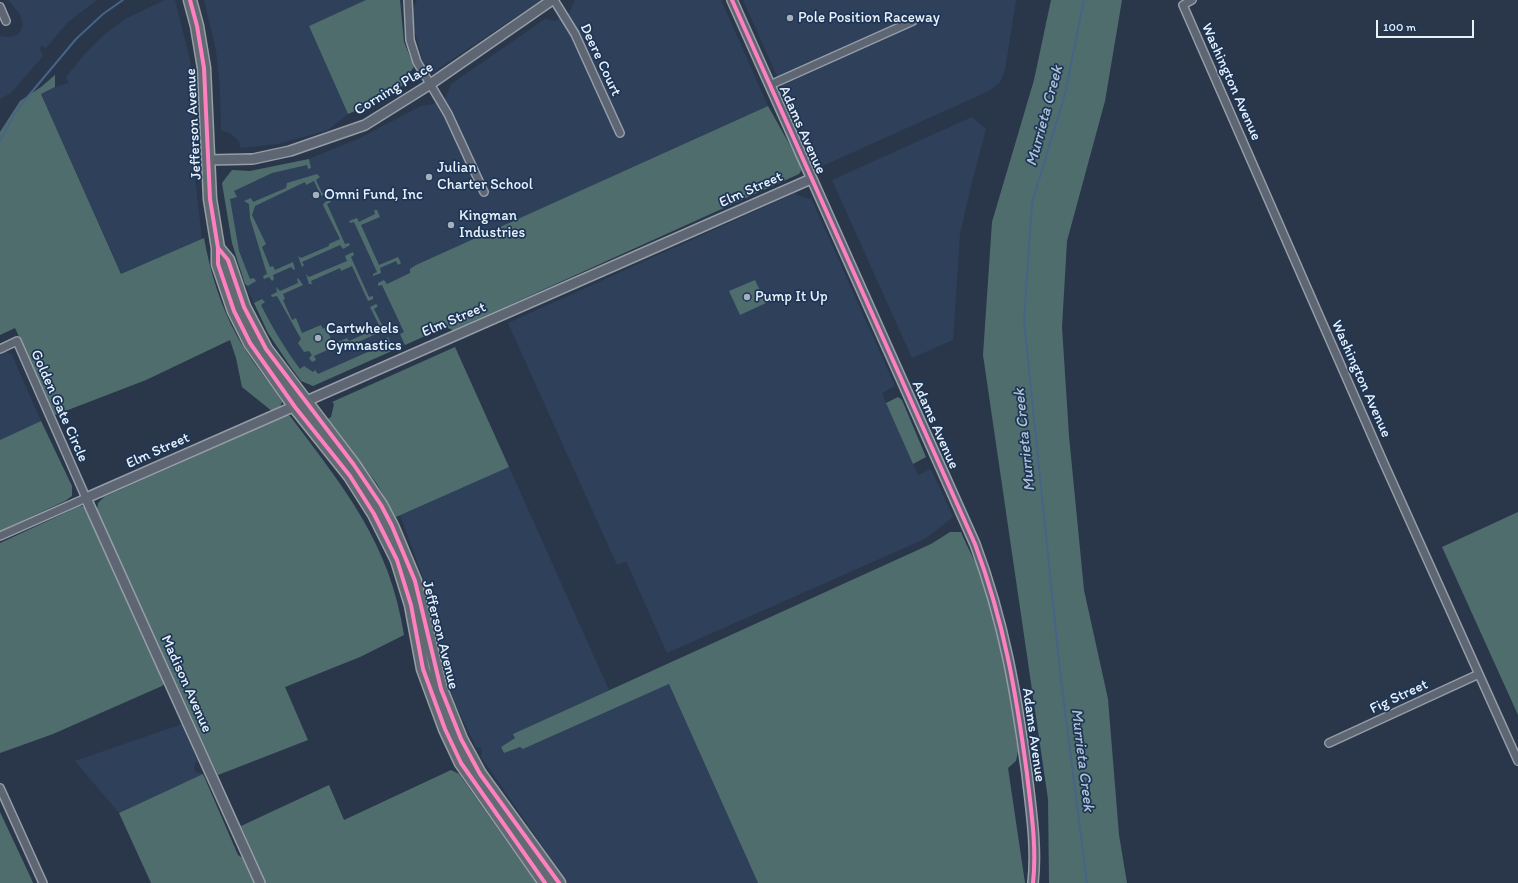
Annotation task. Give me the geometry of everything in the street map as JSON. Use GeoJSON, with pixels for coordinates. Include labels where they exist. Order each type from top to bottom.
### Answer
{"type":"FeatureCollection","features":[{"type":"Feature","properties":{"kind":"main road","name":"Jefferson Avenue"},"geometry":{"type":"LineString","coordinates":[[190,0],[197,26],[204,68],[210,198],[218,248],[218,264],[234,311],[250,343],[295,407],[350,476],[387,537],[397,560],[410,605],[423,669],[445,729],[461,763],[545,883]]}},
{"type":"Feature","properties":{"kind":"main road","name":"Jefferson Avenue"},"geometry":{"type":"LineString","coordinates":[[218,248],[228,260],[244,307],[266,349],[381,504],[415,580],[440,689],[461,739],[480,774],[559,883]]}},
{"type":"Feature","properties":{"kind":"main road"},"geometry":{"type":"LineString","coordinates":[[387,537],[398,551],[410,580],[415,580]]}},
{"type":"Feature","properties":{"kind":"street"},"geometry":{"type":"LineString","coordinates":[[408,0],[410,40],[417,62],[448,114],[484,192]]}},
{"type":"Feature","properties":{"kind":"street","name":"Corning Place"},"geometry":{"type":"LineString","coordinates":[[208,160],[253,159],[290,151],[364,125],[430,85],[553,0]]}},
{"type":"Feature","properties":{"kind":"street","name":"Deere Court"},"geometry":{"type":"LineString","coordinates":[[553,0],[575,34],[620,133]]}},
{"type":"Feature","properties":{"kind":"street","name":"Adams Avenue"},"geometry":{"type":"LineString","coordinates":[[732,0],[972,538],[989,582],[1005,638],[1017,704],[1033,829],[1035,855],[1033,883]]}},
{"type":"Feature","properties":{"kind":"street","name":"Washington Avenue"},"geometry":{"type":"LineString","coordinates":[[1192,0],[1183,5],[1382,459],[1518,761]]}},
{"type":"Feature","properties":{"kind":"street"},"geometry":{"type":"LineString","coordinates":[[0,7],[6,21]]}},
{"type":"Feature","properties":{"kind":"street"},"geometry":{"type":"LineString","coordinates":[[770,85],[913,21]]}},
{"type":"Feature","properties":{"kind":"street","name":"Elm Street"},"geometry":{"type":"LineString","coordinates":[[0,536],[811,179]]}},
{"type":"Feature","properties":{"kind":"street","name":"Golden Gate Circle"},"geometry":{"type":"LineString","coordinates":[[0,348],[17,341],[86,498]]}},
{"type":"Feature","properties":{"kind":"street","name":"Madison Avenue"},"geometry":{"type":"LineString","coordinates":[[86,498],[260,883]]}},
{"type":"Feature","properties":{"kind":"street","name":"Fig Street"},"geometry":{"type":"LineString","coordinates":[[1329,743],[1479,674]]}},
{"type":"Feature","properties":{"kind":"street"},"geometry":{"type":"LineString","coordinates":[[0,788],[43,883]]}},
{"type":"Feature","properties":{"kind":"shaded area"},"geometry":{"type":"Polygon","coordinates":[[[8,0],[97,0],[68,22],[46,48],[42,46],[39,47],[43,56],[11,93],[0,99],[0,36],[15,36],[20,32],[23,25],[20,14],[8,0]]]}},
{"type":"Feature","properties":{"kind":"shaded area"},"geometry":{"type":"Polygon","coordinates":[[[165,0],[175,0],[190,60],[194,111],[195,178],[202,239],[122,275],[41,94],[55,87],[69,83],[66,77],[84,55],[105,34],[125,19],[165,0]]]}},
{"type":"Feature","properties":{"kind":"shaded area"},"geometry":{"type":"Polygon","coordinates":[[[204,0],[368,0],[309,26],[348,114],[328,130],[278,144],[240,148],[239,141],[231,134],[221,130],[220,89],[216,50],[204,0]]]}},
{"type":"Feature","properties":{"kind":"shaded area"},"geometry":{"type":"Polygon","coordinates":[[[417,0],[541,0],[429,75],[422,59],[415,32],[412,12],[417,0]]]}},
{"type":"Feature","properties":{"kind":"shaded area"},"geometry":{"type":"Polygon","coordinates":[[[575,0],[721,0],[768,106],[417,265],[445,327],[313,386],[301,381],[268,333],[245,284],[232,243],[222,183],[232,170],[250,171],[309,159],[360,138],[421,106],[434,104],[446,97],[451,84],[545,19],[555,21],[569,13],[575,0]]]}},
{"type":"Feature","properties":{"kind":"shaded area"},"geometry":{"type":"Polygon","coordinates":[[[743,0],[1016,0],[1005,70],[1000,82],[989,91],[818,168],[743,0]]]}},
{"type":"Feature","properties":{"kind":"shaded area"},"geometry":{"type":"Polygon","coordinates":[[[972,117],[986,129],[960,234],[953,340],[912,358],[832,180],[972,117]]]}},
{"type":"Feature","properties":{"kind":"shaded area"},"geometry":{"type":"Polygon","coordinates":[[[795,193],[809,199],[811,198],[895,386],[882,393],[918,475],[931,469],[953,517],[929,536],[920,541],[667,653],[626,561],[617,565],[508,323],[795,193]]]}},
{"type":"Feature","properties":{"kind":"shaded area"},"geometry":{"type":"Polygon","coordinates":[[[0,351],[5,351],[12,355],[41,421],[0,440],[0,351]]]}},
{"type":"Feature","properties":{"kind":"shaded area"},"geometry":{"type":"Polygon","coordinates":[[[509,467],[609,690],[514,734],[515,738],[501,747],[504,752],[520,747],[523,749],[669,684],[758,883],[568,883],[481,757],[482,748],[476,747],[453,699],[439,648],[426,586],[400,515],[509,467]]]}},
{"type":"Feature","properties":{"kind":"shaded area"},"geometry":{"type":"Polygon","coordinates":[[[182,724],[197,760],[194,767],[195,772],[203,774],[119,813],[75,761],[182,724]]]}},
{"type":"Feature","properties":{"kind":"green space"},"geometry":{"type":"Polygon","coordinates":[[[366,0],[400,0],[404,42],[414,67],[408,75],[407,83],[375,102],[348,114],[309,26],[366,0]]]}},
{"type":"Feature","properties":{"kind":"green space"},"geometry":{"type":"Polygon","coordinates":[[[1051,0],[1122,0],[1105,101],[1067,241],[1062,327],[1069,436],[1084,590],[1108,699],[1119,835],[1127,883],[1049,883],[1048,799],[983,355],[992,222],[1034,80],[1051,0]]]}},
{"type":"Feature","properties":{"kind":"green space"},"geometry":{"type":"Polygon","coordinates":[[[55,75],[55,87],[41,94],[121,274],[204,238],[209,264],[231,325],[248,353],[282,402],[280,407],[273,412],[242,387],[236,358],[230,340],[146,380],[55,415],[15,328],[0,335],[0,132],[20,101],[41,87],[55,75]]]}},
{"type":"Feature","properties":{"kind":"green space"},"geometry":{"type":"Polygon","coordinates":[[[768,106],[800,163],[801,171],[799,174],[453,330],[445,327],[405,345],[400,334],[404,332],[382,285],[378,286],[378,283],[384,280],[387,284],[410,273],[410,269],[416,265],[768,106]]]}},
{"type":"Feature","properties":{"kind":"green space"},"geometry":{"type":"Polygon","coordinates":[[[309,159],[311,168],[308,169],[307,165],[272,173],[234,191],[237,197],[230,199],[239,251],[250,279],[254,278],[256,281],[248,286],[245,284],[232,243],[222,183],[232,170],[250,171],[309,159]]]}},
{"type":"Feature","properties":{"kind":"green space"},"geometry":{"type":"Polygon","coordinates":[[[317,174],[320,177],[316,180],[322,193],[326,192],[326,194],[321,196],[314,181],[306,185],[305,182],[255,206],[252,215],[266,244],[262,247],[270,267],[273,266],[275,270],[293,262],[295,269],[294,270],[291,267],[273,275],[274,279],[272,281],[269,277],[264,279],[263,276],[267,274],[250,218],[249,204],[244,201],[251,198],[253,202],[286,188],[287,183],[317,174]]]}},
{"type":"Feature","properties":{"kind":"green space"},"geometry":{"type":"Polygon","coordinates":[[[330,200],[331,202],[327,204],[345,244],[349,243],[350,245],[343,249],[340,245],[302,262],[304,265],[302,267],[298,256],[301,258],[329,246],[329,244],[340,239],[323,205],[325,202],[330,200]]]}},
{"type":"Feature","properties":{"kind":"green space"},"geometry":{"type":"Polygon","coordinates":[[[374,210],[377,210],[380,217],[361,225],[379,265],[398,257],[401,263],[398,265],[396,261],[380,268],[381,273],[373,276],[373,274],[377,272],[354,222],[350,223],[349,221],[357,218],[359,222],[375,214],[374,210]]]}},
{"type":"Feature","properties":{"kind":"green space"},"geometry":{"type":"Polygon","coordinates":[[[353,252],[354,255],[351,257],[369,297],[373,296],[373,299],[368,301],[352,266],[341,271],[340,268],[311,281],[312,284],[309,284],[306,274],[309,277],[347,261],[345,256],[353,252]]]}},
{"type":"Feature","properties":{"kind":"green space"},"geometry":{"type":"Polygon","coordinates":[[[298,278],[303,285],[283,294],[285,299],[283,300],[292,320],[296,318],[302,333],[321,325],[323,329],[326,327],[333,344],[347,338],[349,341],[369,332],[368,330],[379,325],[370,307],[376,304],[378,306],[374,309],[383,327],[386,326],[387,329],[347,347],[345,342],[314,356],[316,360],[312,362],[309,358],[312,355],[309,351],[304,352],[298,343],[301,339],[277,296],[272,297],[271,295],[277,292],[276,287],[280,291],[298,283],[298,278]]]}},
{"type":"Feature","properties":{"kind":"green space","name":"Pump It Up"},"geometry":{"type":"Polygon","coordinates":[[[755,280],[766,303],[740,315],[729,291],[755,280]]]}},
{"type":"Feature","properties":{"kind":"green space"},"geometry":{"type":"Polygon","coordinates":[[[262,299],[265,302],[261,305],[284,346],[300,369],[304,366],[313,372],[315,370],[318,374],[388,343],[386,339],[388,337],[394,350],[313,386],[301,381],[268,333],[254,303],[262,299]]]}},
{"type":"Feature","properties":{"kind":"green space"},"geometry":{"type":"Polygon","coordinates":[[[455,347],[509,467],[396,517],[377,484],[328,419],[331,417],[334,404],[332,402],[455,347]]]}},
{"type":"Feature","properties":{"kind":"green space"},"geometry":{"type":"Polygon","coordinates":[[[898,397],[902,400],[926,457],[913,464],[886,403],[898,397]]]}},
{"type":"Feature","properties":{"kind":"green space"},"geometry":{"type":"Polygon","coordinates":[[[288,415],[329,468],[362,518],[376,544],[388,572],[397,602],[404,635],[360,657],[285,687],[308,740],[218,775],[97,510],[98,503],[104,497],[288,415]]]}},
{"type":"Feature","properties":{"kind":"green space"},"geometry":{"type":"Polygon","coordinates":[[[41,421],[72,486],[72,496],[65,501],[0,531],[0,440],[41,421]]]}},
{"type":"Feature","properties":{"kind":"green space"},"geometry":{"type":"Polygon","coordinates":[[[80,506],[86,507],[165,683],[162,686],[53,734],[0,753],[0,543],[80,506]]]}},
{"type":"Feature","properties":{"kind":"green space"},"geometry":{"type":"Polygon","coordinates":[[[1518,512],[1518,715],[1442,547],[1518,512]]]}},
{"type":"Feature","properties":{"kind":"green space"},"geometry":{"type":"Polygon","coordinates":[[[950,532],[961,532],[984,582],[997,623],[1009,687],[1018,751],[1016,761],[1008,768],[1025,883],[758,883],[669,684],[523,749],[520,747],[504,753],[501,747],[515,738],[513,734],[931,544],[950,532]]]}},
{"type":"Feature","properties":{"kind":"green space"},"geometry":{"type":"Polygon","coordinates":[[[451,770],[459,774],[536,883],[266,883],[241,826],[329,785],[344,820],[451,770]]]}},
{"type":"Feature","properties":{"kind":"green space"},"geometry":{"type":"Polygon","coordinates":[[[203,774],[238,855],[246,860],[256,883],[151,883],[119,813],[203,774]]]}},
{"type":"Feature","properties":{"kind":"green space"},"geometry":{"type":"Polygon","coordinates":[[[0,812],[30,876],[33,883],[0,883],[0,812]]]}},
{"type":"Feature","properties":{"kind":"waterway"},"geometry":{"type":"LineString","coordinates":[[0,141],[14,115],[25,100],[76,39],[103,14],[123,0]]}},
{"type":"Feature","properties":{"kind":"waterway","name":"Murrieta Creek"},"geometry":{"type":"LineString","coordinates":[[1084,0],[1065,94],[1032,203],[1024,321],[1060,672],[1087,883]]}},
{"type":"Feature","properties":{"kind":"cycle path"},"geometry":{"type":"LineString","coordinates":[[190,0],[197,26],[204,68],[210,199],[218,248],[218,264],[234,311],[250,343],[295,407],[350,476],[374,514],[397,560],[411,605],[423,669],[445,729],[461,763],[545,883]]}},
{"type":"Feature","properties":{"kind":"cycle path"},"geometry":{"type":"LineString","coordinates":[[732,0],[975,544],[985,573],[994,601],[1008,658],[1018,714],[1033,828],[1033,883]]}},
{"type":"Feature","properties":{"kind":"cycle path"},"geometry":{"type":"LineString","coordinates":[[218,248],[228,260],[244,307],[266,349],[354,465],[381,505],[392,526],[415,581],[441,689],[461,739],[480,774],[559,883]]}},
{"type":"Feature","properties":{"kind":"place","name":"Pole Position Raceway"},"geometry":{"type":"Point","coordinates":[790,18]}},
{"type":"Feature","properties":{"kind":"place","name":"Julian Charter School"},"geometry":{"type":"Point","coordinates":[429,177]}},
{"type":"Feature","properties":{"kind":"place","name":"Omni Fund, Inc"},"geometry":{"type":"Point","coordinates":[316,195]}},
{"type":"Feature","properties":{"kind":"place","name":"Kingman Industries"},"geometry":{"type":"Point","coordinates":[451,225]}},
{"type":"Feature","properties":{"kind":"place","name":"Pump It Up"},"geometry":{"type":"Point","coordinates":[747,297]}},
{"type":"Feature","properties":{"kind":"place","name":"Cartwheels Gymnastics"},"geometry":{"type":"Point","coordinates":[318,338]}}]}
